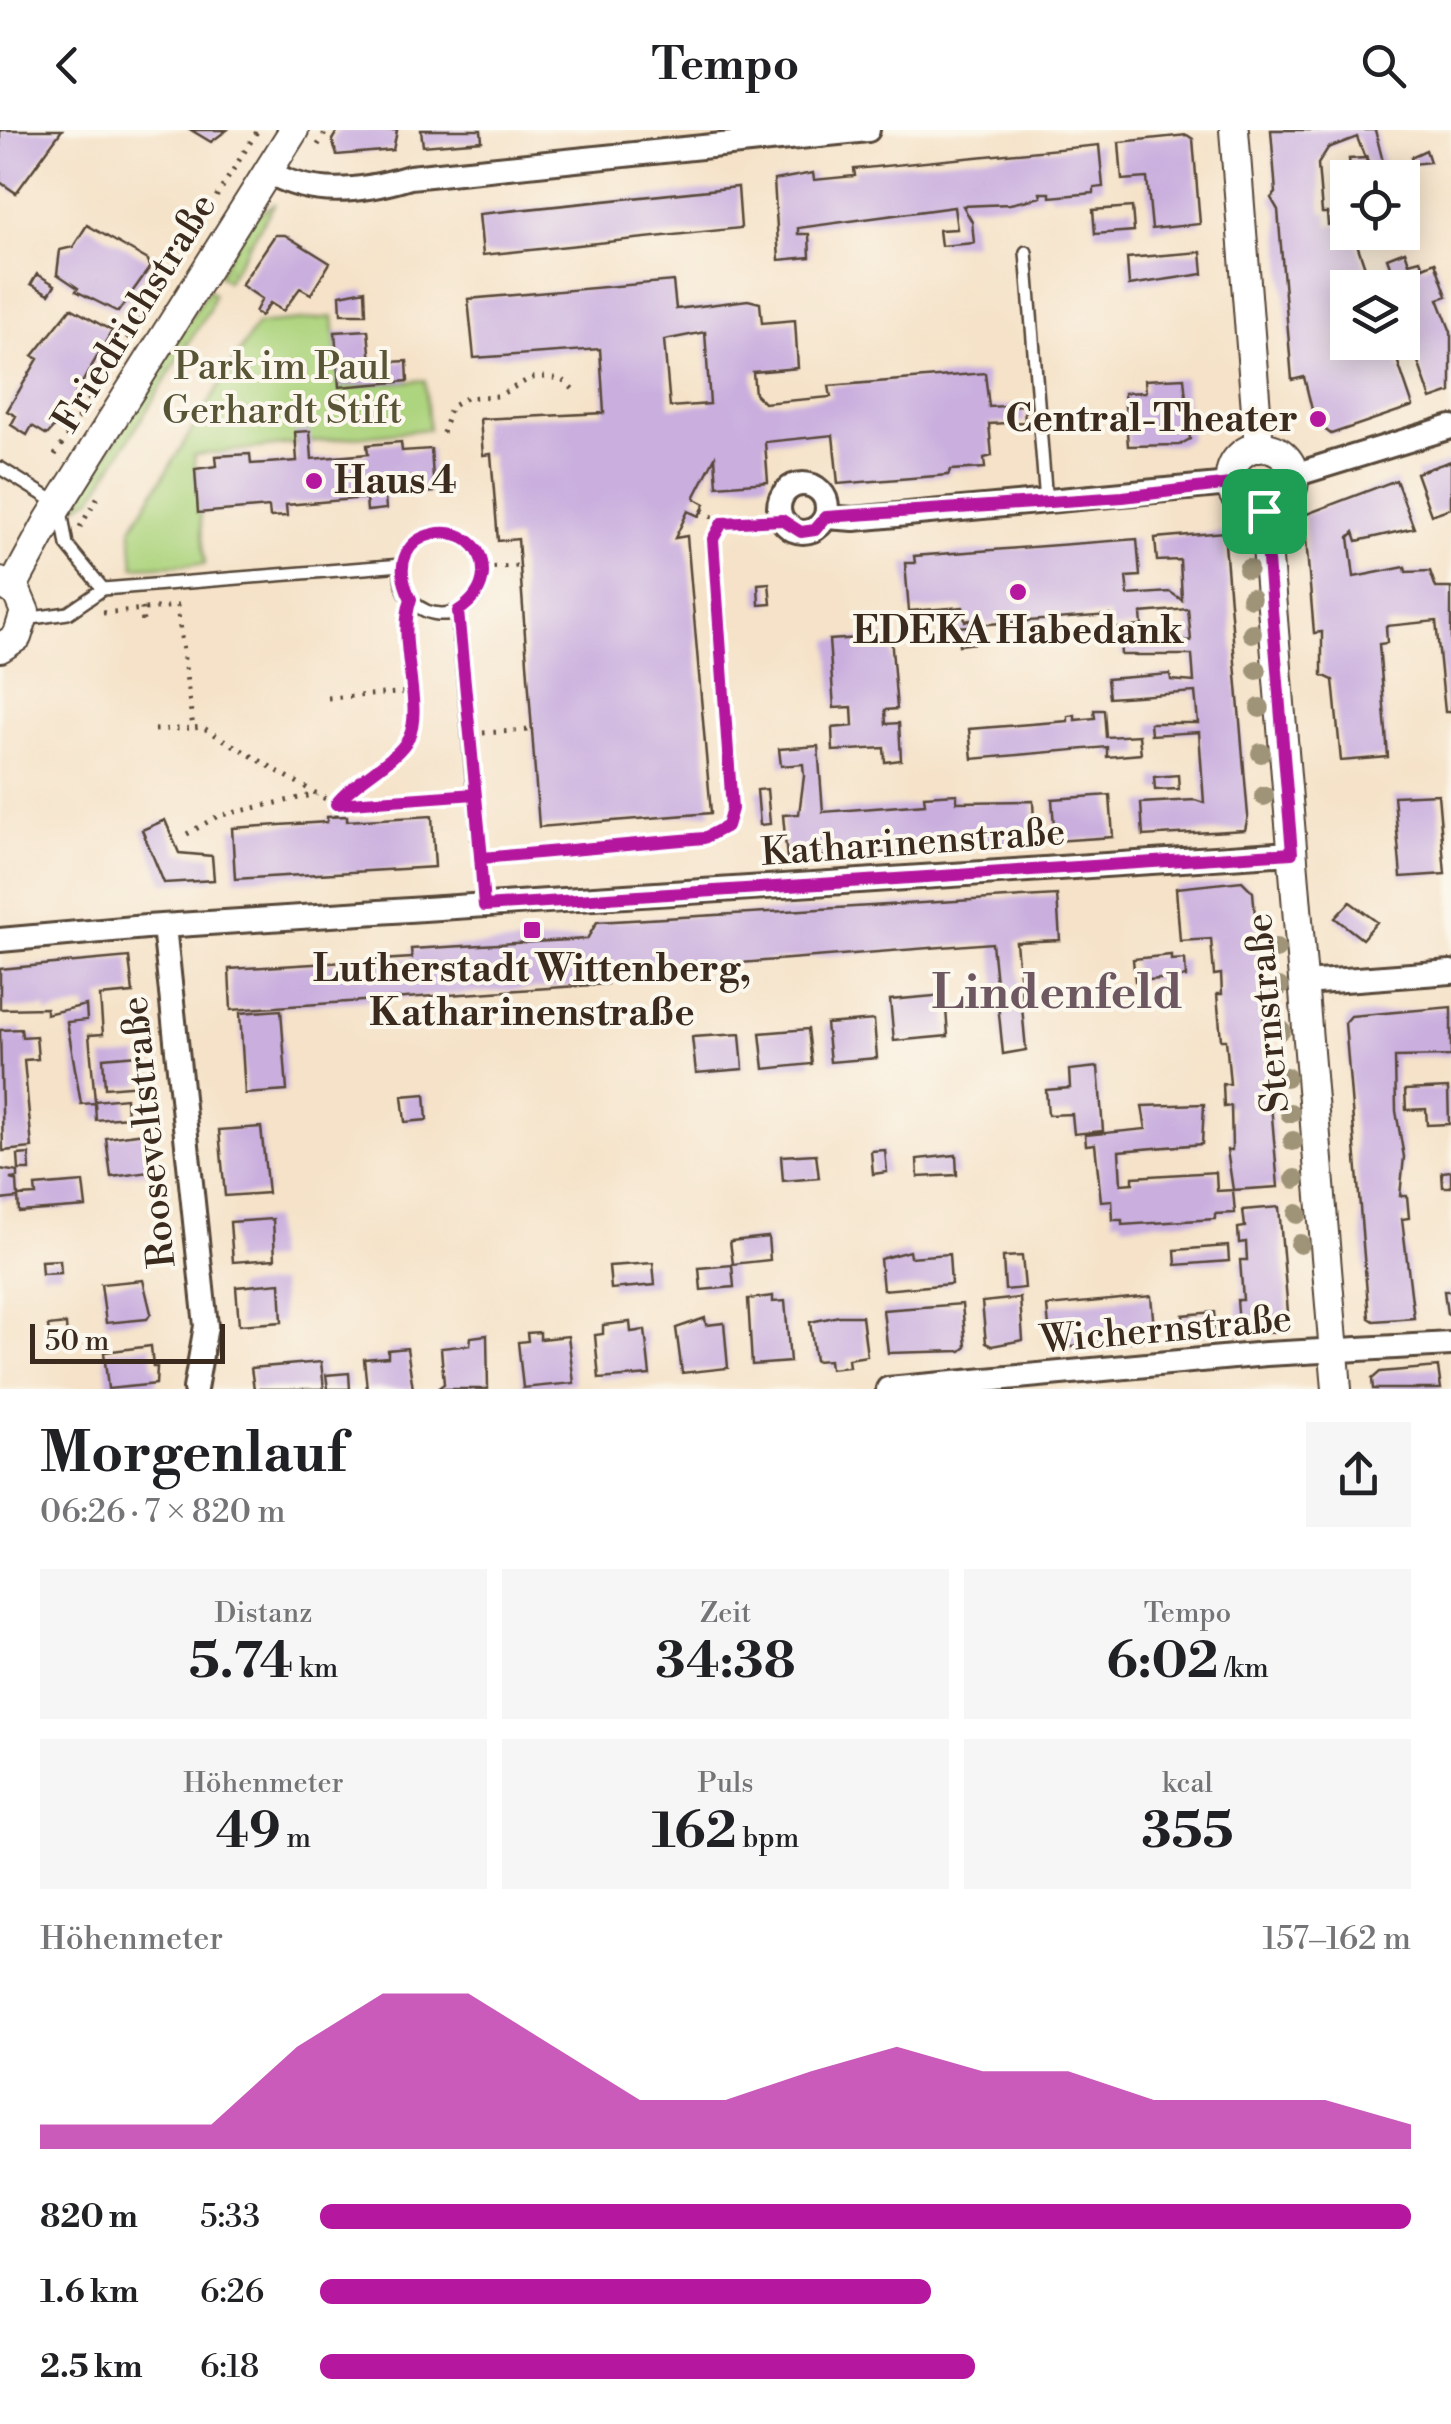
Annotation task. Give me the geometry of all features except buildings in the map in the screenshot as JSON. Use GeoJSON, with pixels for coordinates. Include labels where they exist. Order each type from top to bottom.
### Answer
{"type":"FeatureCollection","features":[{"type":"Feature","properties":{"kind":"street","name":"Friedrichstraße"},"geometry":{"type":"LineString","coordinates":[[25,619],[21,598],[6,585],[294,130]]}},
{"type":"Feature","properties":{"kind":"street"},"geometry":{"type":"LineString","coordinates":[[267,171],[309,189],[344,190],[410,177],[868,130]]}},
{"type":"Feature","properties":{"kind":"street"},"geometry":{"type":"LineString","coordinates":[[1234,130],[1259,448]]}},
{"type":"Feature","properties":{"kind":"street"},"geometry":{"type":"LineString","coordinates":[[1294,475],[1451,428]]}},
{"type":"Feature","properties":{"kind":"street"},"geometry":{"type":"LineString","coordinates":[[1259,448],[1282,454],[1294,475],[1287,500],[1264,511],[1240,503],[1230,484],[1237,460],[1259,448]]}},
{"type":"Feature","properties":{"kind":"street"},"geometry":{"type":"LineString","coordinates":[[804,483],[824,495],[826,517],[815,530],[801,532],[782,520],[782,495],[804,483]]}},
{"type":"Feature","properties":{"kind":"street"},"geometry":{"type":"LineString","coordinates":[[826,517],[1230,484]]}},
{"type":"Feature","properties":{"kind":"street","name":"Sternstraße"},"geometry":{"type":"LineString","coordinates":[[1264,511],[1337,1389]]}},
{"type":"Feature","properties":{"kind":"street"},"geometry":{"type":"LineString","coordinates":[[0,648],[17,637],[25,619]]}},
{"type":"Feature","properties":{"kind":"street","name":"Katharinenstraße"},"geometry":{"type":"LineString","coordinates":[[0,940],[1292,853]]}},
{"type":"Feature","properties":{"kind":"street","name":"Rooseveltstraße"},"geometry":{"type":"LineString","coordinates":[[164,926],[206,1326],[195,1389]]}},
{"type":"Feature","properties":{"kind":"street"},"geometry":{"type":"LineString","coordinates":[[1304,983],[1451,972]]}},
{"type":"Feature","properties":{"kind":"street","name":"Wichernstraße"},"geometry":{"type":"LineString","coordinates":[[888,1389],[1451,1344]]}},
{"type":"Feature","properties":{"kind":"lane"},"geometry":{"type":"LineString","coordinates":[[1026,252],[1046,502]]}},
{"type":"Feature","properties":{"kind":"lane"},"geometry":{"type":"LineString","coordinates":[[0,468],[60,505],[67,546],[103,589]]}},
{"type":"Feature","properties":{"kind":"lane"},"geometry":{"type":"LineString","coordinates":[[448,532],[471,544],[483,568],[478,594],[458,611],[431,612],[411,599],[402,565],[406,553],[424,536],[448,532]]}},
{"type":"Feature","properties":{"kind":"lane"},"geometry":{"type":"LineString","coordinates":[[25,619],[53,618],[103,589],[402,565]]}},
{"type":"Feature","properties":{"kind":"lane"},"geometry":{"type":"LineString","coordinates":[[458,611],[484,906]]}},
{"type":"Feature","properties":{"kind":"path"},"geometry":{"type":"LineString","coordinates":[[51,463],[258,130]]}},
{"type":"Feature","properties":{"kind":"path"},"geometry":{"type":"LineString","coordinates":[[442,433],[450,408],[466,398],[498,396],[531,378],[562,379],[576,392]]}},
{"type":"Feature","properties":{"kind":"path"},"geometry":{"type":"LineString","coordinates":[[702,510],[722,523],[782,520]]}},
{"type":"Feature","properties":{"kind":"path"},"geometry":{"type":"LineString","coordinates":[[482,858],[704,838],[727,826],[732,809],[713,539],[722,523]]}},
{"type":"Feature","properties":{"kind":"path"},"geometry":{"type":"LineString","coordinates":[[483,568],[517,566]]}},
{"type":"Feature","properties":{"kind":"path"},"geometry":{"type":"LineString","coordinates":[[336,817],[336,804],[408,740],[413,722],[405,617],[411,599]]}},
{"type":"Feature","properties":{"kind":"path"},"geometry":{"type":"LineString","coordinates":[[76,608],[96,614],[177,606],[193,728]]}},
{"type":"Feature","properties":{"kind":"path"},"geometry":{"type":"LineString","coordinates":[[328,698],[410,692]]}},
{"type":"Feature","properties":{"kind":"path"},"geometry":{"type":"LineString","coordinates":[[155,730],[202,727],[336,804],[475,794]]}},
{"type":"Feature","properties":{"kind":"path"},"geometry":{"type":"LineString","coordinates":[[470,734],[530,730]]}},
{"type":"Feature","properties":{"kind":"path"},"geometry":{"type":"LineString","coordinates":[[186,834],[218,816],[320,793]]}},
{"type":"Feature","properties":{"kind":"green space"},"geometry":{"type":"Polygon","coordinates":[[[275,203],[227,281],[218,274],[253,217],[275,203]]]}},
{"type":"Feature","properties":{"kind":"green space"},"geometry":{"type":"Polygon","coordinates":[[[208,290],[214,294],[209,310],[93,497],[74,508],[208,290]]]}},
{"type":"Feature","properties":{"kind":"green space","name":"Park im Paul Gerhardt Stift"},"geometry":{"type":"Polygon","coordinates":[[[333,317],[340,387],[425,380],[429,429],[194,455],[205,564],[134,567],[131,529],[257,324],[333,317]]]}},
{"type":"Feature","properties":{"kind":"place","name":"Central-Theater"},"geometry":{"type":"Point","coordinates":[1318,419]}},
{"type":"Feature","properties":{"kind":"place","name":"Haus 4"},"geometry":{"type":"Point","coordinates":[314,481]}},
{"type":"Feature","properties":{"kind":"place","name":"EDEKA Habedank"},"geometry":{"type":"Point","coordinates":[1018,592]}},
{"type":"Feature","properties":{"kind":"place","name":"Lutherstadt Wittenberg, Katharinenstraße"},"geometry":{"type":"Point","coordinates":[532,930]}},
{"type":"Feature","properties":{"kind":"district","name":"Lindenfeld"},"geometry":{"type":"Point","coordinates":[1057,994]}},
{"type":"Feature","properties":{"kind":"route"},"geometry":{"type":"LineString","coordinates":[[1230,484],[1240,503],[1264,511],[1292,853],[484,906],[475,794],[336,804],[408,740],[413,722],[405,617],[411,599],[402,565],[414,544],[436,532],[460,536],[471,544],[483,568],[478,594],[458,611],[482,858],[704,838],[719,834],[727,826],[732,809],[713,539],[722,523],[782,520],[794,530],[808,532],[826,517],[854,519],[1123,497],[1230,484]]}}]}
